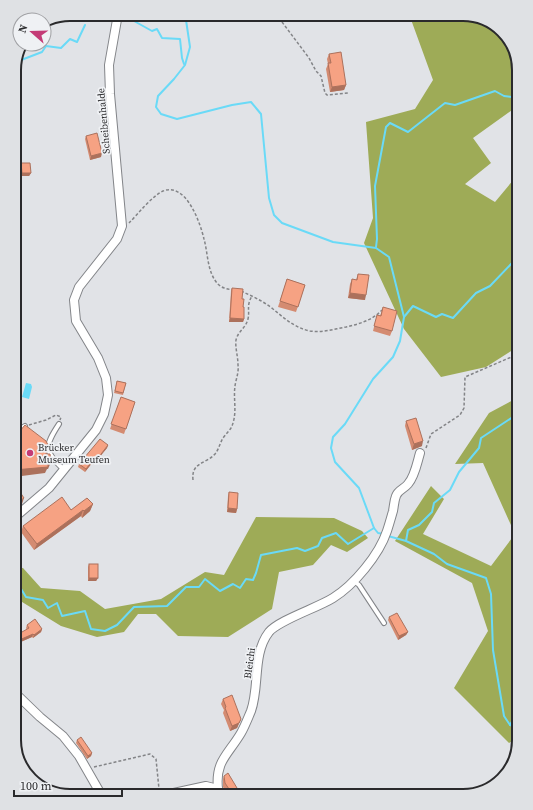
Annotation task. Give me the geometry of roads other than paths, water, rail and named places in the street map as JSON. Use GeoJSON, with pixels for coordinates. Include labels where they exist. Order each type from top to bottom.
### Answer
{"type":"FeatureCollection","features":[{"type":"Feature","properties":{"kind":"street","name":"Scheibenhalde"},"geometry":{"type":"LineString","coordinates":[[65,470],[96,430],[104,414],[108,395],[106,378],[98,358],[76,320],[74,300],[79,287],[116,239],[122,226],[110,94],[109,65],[117,21]]}},
{"type":"Feature","properties":{"kind":"street","name":"Bleichi"},"geometry":{"type":"LineString","coordinates":[[218,789],[216,777],[219,767],[242,732],[251,710],[256,692],[259,657],[262,644],[270,631],[281,623],[334,598],[354,580],[376,556],[384,542],[388,530],[396,495],[399,490],[408,484],[412,478],[420,453]]}},
{"type":"Feature","properties":{"kind":"street"},"geometry":{"type":"LineString","coordinates":[[21,512],[39,498],[65,470]]}},
{"type":"Feature","properties":{"kind":"street"},"geometry":{"type":"LineString","coordinates":[[21,699],[40,718],[63,736],[79,756],[98,789]]}},
{"type":"Feature","properties":{"kind":"street"},"geometry":{"type":"LineString","coordinates":[[183,789],[206,786],[218,789]]}},
{"type":"Feature","properties":{"kind":"lane"},"geometry":{"type":"LineString","coordinates":[[59,424],[53,434],[48,448],[50,456],[65,470]]}},
{"type":"Feature","properties":{"kind":"lane"},"geometry":{"type":"LineString","coordinates":[[21,429],[25,426]]}},
{"type":"Feature","properties":{"kind":"lane"},"geometry":{"type":"LineString","coordinates":[[354,580],[359,585],[384,623]]}},
{"type":"Feature","properties":{"kind":"water"},"geometry":{"type":"Polygon","coordinates":[[[26,383],[31,384],[32,387],[29,399],[22,397],[26,383]]]}},
{"type":"Feature","properties":{"kind":"waterway"},"geometry":{"type":"LineString","coordinates":[[134,21],[152,31],[157,29],[162,38],[180,39],[184,64]]}},
{"type":"Feature","properties":{"kind":"waterway"},"geometry":{"type":"LineString","coordinates":[[186,21],[190,47],[185,65],[158,96],[156,107],[161,114],[177,119],[232,105],[251,102],[261,114],[269,198],[274,215],[282,223],[333,242],[376,248],[389,257],[404,317],[400,341],[393,357],[373,379],[345,424],[333,437],[331,448],[335,462],[359,488],[374,528],[378,533],[384,534]]}},
{"type":"Feature","properties":{"kind":"waterway"},"geometry":{"type":"LineString","coordinates":[[22,60],[42,52],[46,46],[61,48],[70,39],[77,42],[85,25]]}},
{"type":"Feature","properties":{"kind":"waterway"},"geometry":{"type":"LineString","coordinates":[[376,247],[375,186],[386,127],[390,123],[408,132],[445,103],[455,105],[495,91],[504,96],[512,97]]}},
{"type":"Feature","properties":{"kind":"waterway"},"geometry":{"type":"LineString","coordinates":[[404,317],[413,306],[436,317],[442,314],[453,318],[476,293],[490,286],[512,263]]}},
{"type":"Feature","properties":{"kind":"waterway"},"geometry":{"type":"LineString","coordinates":[[406,541],[408,530],[419,525],[432,512],[434,503],[450,490],[459,472],[479,448],[481,438],[512,418]]}},
{"type":"Feature","properties":{"kind":"waterway"},"geometry":{"type":"LineString","coordinates":[[21,589],[26,597],[43,600],[48,608],[57,603],[62,616],[85,611],[91,629],[105,631],[117,625],[134,607],[167,606],[186,587],[199,587],[205,579],[220,591],[233,584],[240,588],[246,579],[253,580],[261,555],[297,548],[305,551],[318,546],[322,538],[336,533],[348,544],[374,528]]}},
{"type":"Feature","properties":{"kind":"waterway"},"geometry":{"type":"LineString","coordinates":[[388,536],[406,541],[434,554],[447,564],[486,578],[491,594],[493,650],[504,716],[512,726]]}},
{"type":"Feature","properties":{"kind":"waterway"},"geometry":{"type":"LineString","coordinates":[[510,725],[512,721]]}},
{"type":"Feature","properties":{"kind":"place","name":"Brücker Museum Teufen"},"geometry":{"type":"Point","coordinates":[30,453]}}]}
